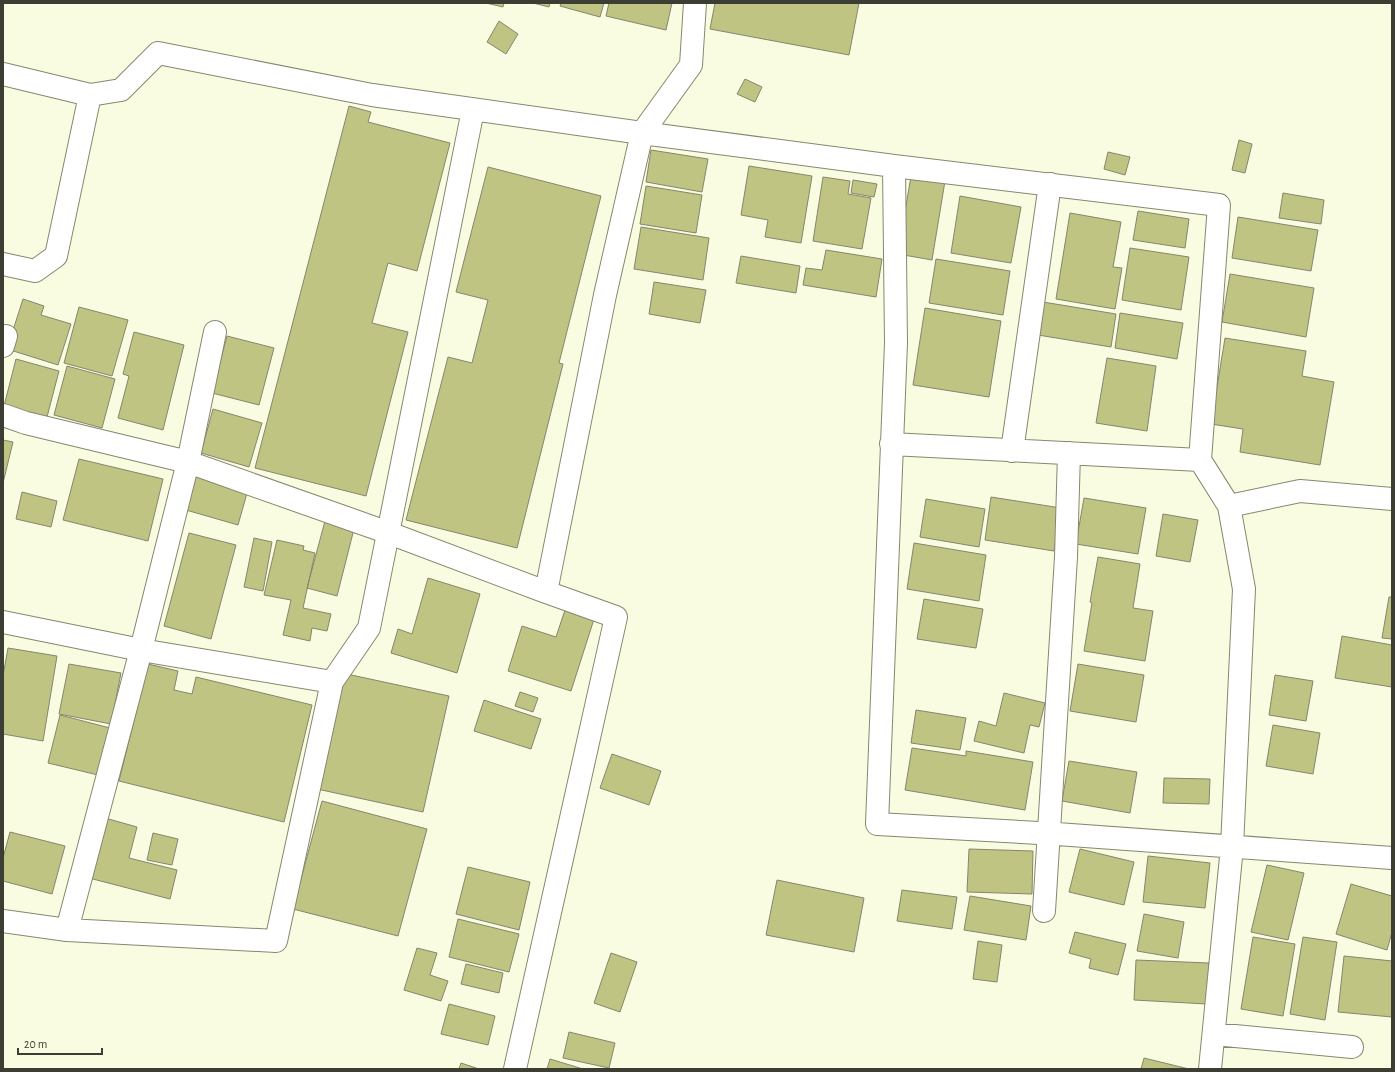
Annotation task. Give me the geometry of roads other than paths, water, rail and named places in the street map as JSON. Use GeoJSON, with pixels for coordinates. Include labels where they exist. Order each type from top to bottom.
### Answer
{"type":"FeatureCollection","features":[{"type":"Feature","properties":{"kind":"street"},"geometry":{"type":"LineString","coordinates":[[546,592],[605,295],[642,133],[691,65],[694,3]]}},
{"type":"Feature","properties":{"kind":"street"},"geometry":{"type":"LineString","coordinates":[[3,74],[90,95],[121,90],[158,53],[372,95],[473,110],[894,166],[1220,205],[1200,460],[1229,506],[1244,589],[1232,847],[1210,1069]]}},
{"type":"Feature","properties":{"kind":"street"},"geometry":{"type":"LineString","coordinates":[[3,264],[35,271],[56,256],[90,95]]}},
{"type":"Feature","properties":{"kind":"street"},"geometry":{"type":"LineString","coordinates":[[3,922],[67,930],[276,941],[332,682],[369,628],[473,110]]}},
{"type":"Feature","properties":{"kind":"street"},"geometry":{"type":"LineString","coordinates":[[894,166],[896,343],[877,824],[1050,834],[1392,858]]}},
{"type":"Feature","properties":{"kind":"street"},"geometry":{"type":"LineString","coordinates":[[1012,451],[1050,184]]}},
{"type":"Feature","properties":{"kind":"street"},"geometry":{"type":"LineString","coordinates":[[67,930],[141,650],[188,462],[215,332]]}},
{"type":"Feature","properties":{"kind":"street"},"geometry":{"type":"LineString","coordinates":[[3,415],[26,423],[188,462],[389,533],[616,618],[515,1069]]}},
{"type":"Feature","properties":{"kind":"street"},"geometry":{"type":"LineString","coordinates":[[891,444],[1200,460]]}},
{"type":"Feature","properties":{"kind":"street"},"geometry":{"type":"LineString","coordinates":[[1044,911],[1050,834],[1065,564],[1069,453]]}},
{"type":"Feature","properties":{"kind":"street"},"geometry":{"type":"LineString","coordinates":[[1229,506],[1300,491],[1392,499]]}},
{"type":"Feature","properties":{"kind":"street"},"geometry":{"type":"LineString","coordinates":[[3,622],[141,650],[332,682]]}},
{"type":"Feature","properties":{"kind":"street"},"geometry":{"type":"LineString","coordinates":[[1214,1034],[1352,1047]]}}]}
